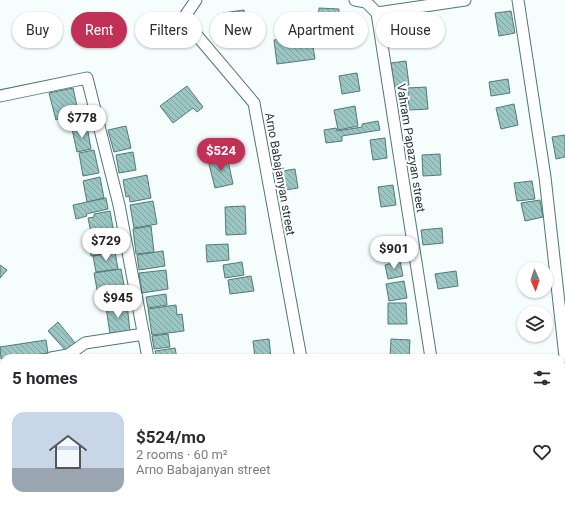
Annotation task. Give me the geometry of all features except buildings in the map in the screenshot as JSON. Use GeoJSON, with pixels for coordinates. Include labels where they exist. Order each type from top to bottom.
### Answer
{"type":"FeatureCollection","features":[{"type":"Feature","properties":{"kind":"street","name":"Arno Babajanyan street"},"geometry":{"type":"LineString","coordinates":[[196,0],[183,20],[254,103],[300,354]]}},
{"type":"Feature","properties":{"kind":"street"},"geometry":{"type":"LineString","coordinates":[[355,0],[366,2],[376,12]]}},
{"type":"Feature","properties":{"kind":"street"},"geometry":{"type":"LineString","coordinates":[[384,12],[465,0]]}},
{"type":"Feature","properties":{"kind":"street"},"geometry":{"type":"LineString","coordinates":[[518,0],[544,177],[565,354]]}},
{"type":"Feature","properties":{"kind":"street","name":"Vahram Papazyan street"},"geometry":{"type":"LineString","coordinates":[[382,48],[429,354]]}},
{"type":"Feature","properties":{"kind":"street"},"geometry":{"type":"LineString","coordinates":[[0,96],[88,78],[119,205],[147,354]]}},
{"type":"Feature","properties":{"kind":"street"},"geometry":{"type":"LineString","coordinates":[[69,354],[85,343],[144,334]]}}]}
